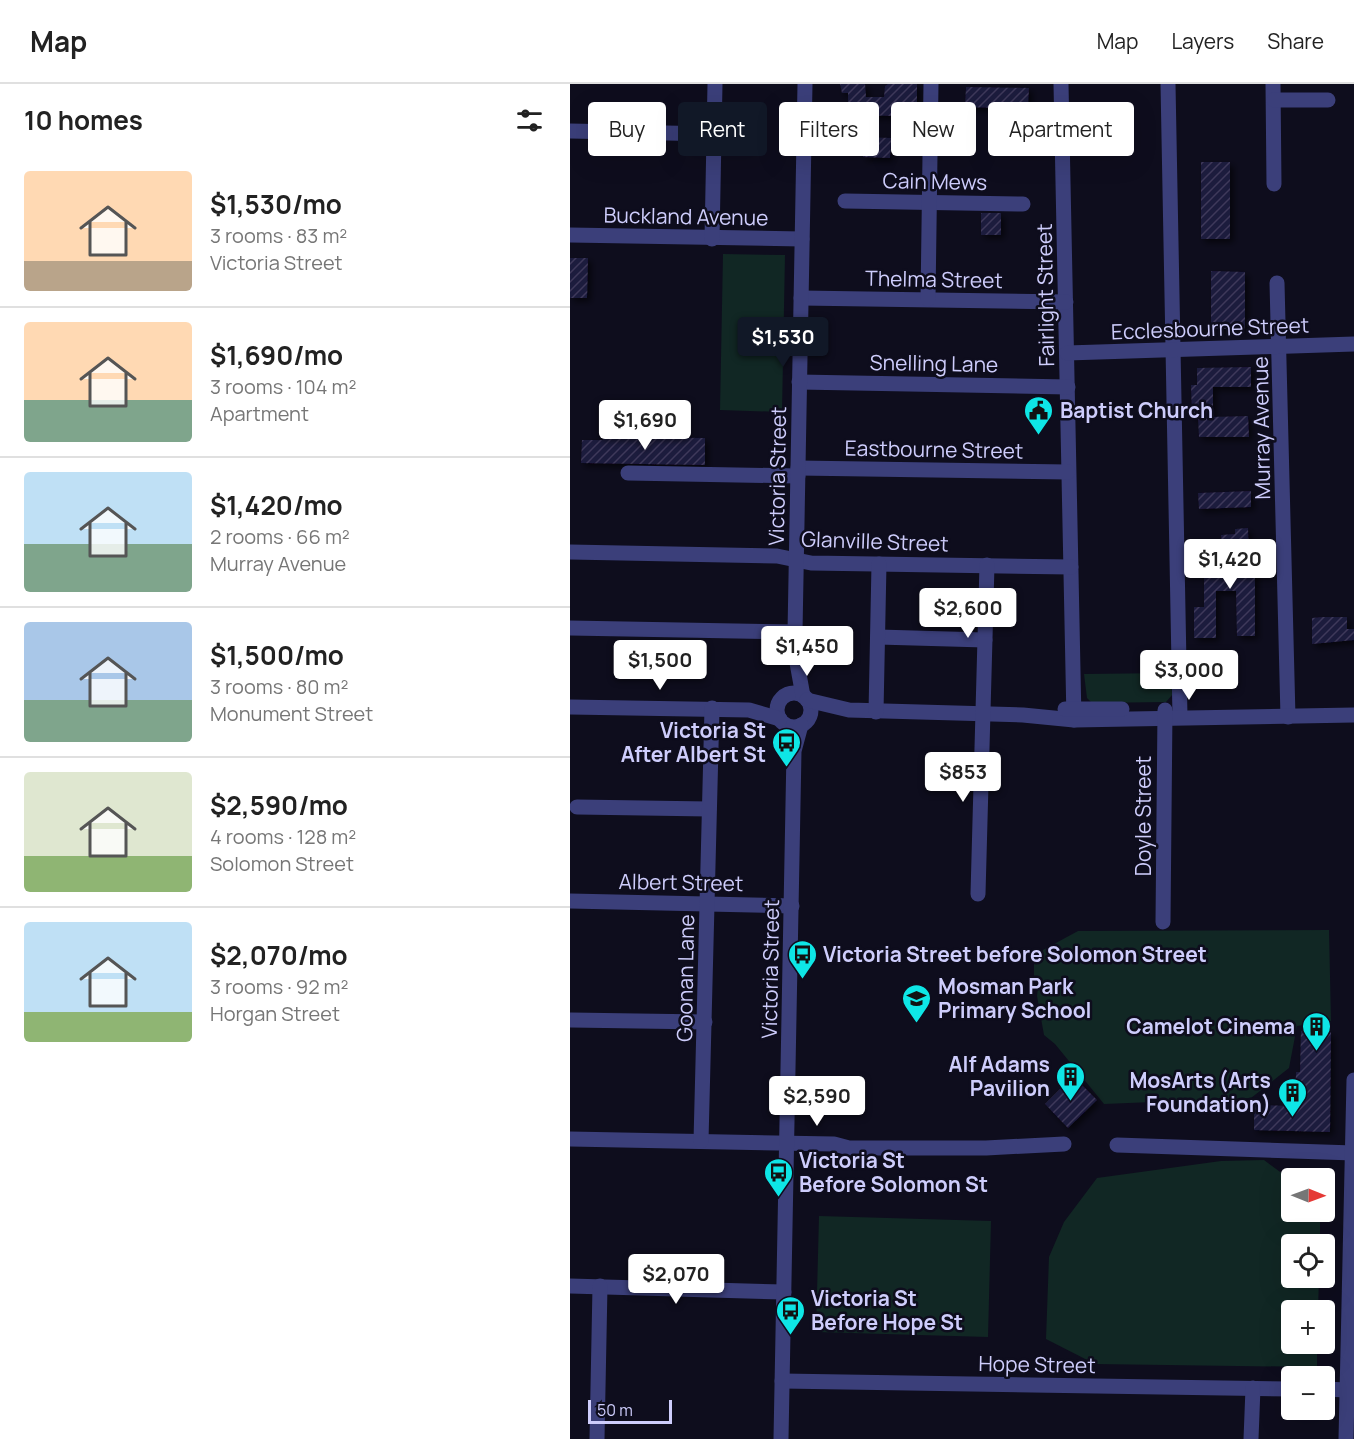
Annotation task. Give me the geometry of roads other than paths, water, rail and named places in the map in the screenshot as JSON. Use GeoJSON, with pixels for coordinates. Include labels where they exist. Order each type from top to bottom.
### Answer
{"type":"FeatureCollection","features":[{"type":"Feature","properties":{"kind":"street"},"geometry":{"type":"LineString","coordinates":[[715,102],[716,84]]}},
{"type":"Feature","properties":{"kind":"street","name":"Victoria Street"},"geometry":{"type":"LineString","coordinates":[[805,84],[795,632],[795,652],[805,698]]}},
{"type":"Feature","properties":{"kind":"street"},"geometry":{"type":"LineString","coordinates":[[928,299],[931,84]]}},
{"type":"Feature","properties":{"kind":"street","name":"Fairlight Street"},"geometry":{"type":"LineString","coordinates":[[1060,84],[1073,714]]}},
{"type":"Feature","properties":{"kind":"street","name":"Doyle Street"},"geometry":{"type":"LineString","coordinates":[[1163,922],[1172,713],[1173,350],[1168,84]]}},
{"type":"Feature","properties":{"kind":"street"},"geometry":{"type":"LineString","coordinates":[[1273,84],[1274,184]]}},
{"type":"Feature","properties":{"kind":"street"},"geometry":{"type":"LineString","coordinates":[[1274,100],[1328,100]]}},
{"type":"Feature","properties":{"kind":"street"},"geometry":{"type":"LineString","coordinates":[[570,132],[678,134]]}},
{"type":"Feature","properties":{"kind":"street"},"geometry":{"type":"LineString","coordinates":[[712,239],[714,156]]}},
{"type":"Feature","properties":{"kind":"street","name":"Cain Mews"},"geometry":{"type":"LineString","coordinates":[[845,201],[1023,204]]}},
{"type":"Feature","properties":{"kind":"street","name":"Buckland Avenue"},"geometry":{"type":"LineString","coordinates":[[570,235],[802,239]]}},
{"type":"Feature","properties":{"kind":"street","name":"Murray Avenue"},"geometry":{"type":"LineString","coordinates":[[1277,283],[1288,713]]}},
{"type":"Feature","properties":{"kind":"street","name":"Thelma Street"},"geometry":{"type":"LineString","coordinates":[[801,298],[1066,302]]}},
{"type":"Feature","properties":{"kind":"street","name":"Ecclesbourne Street"},"geometry":{"type":"LineString","coordinates":[[1067,353],[1354,344]]}},
{"type":"Feature","properties":{"kind":"street","name":"Snelling Lane"},"geometry":{"type":"LineString","coordinates":[[799,382],[1068,387]]}},
{"type":"Feature","properties":{"kind":"street","name":"Eastbourne Street"},"geometry":{"type":"LineString","coordinates":[[628,473],[1068,472]]}},
{"type":"Feature","properties":{"kind":"street","name":"Glanville Street"},"geometry":{"type":"LineString","coordinates":[[570,552],[777,556],[796,560],[879,564],[1071,567]]}},
{"type":"Feature","properties":{"kind":"street"},"geometry":{"type":"LineString","coordinates":[[876,712],[879,564]]}},
{"type":"Feature","properties":{"kind":"street"},"geometry":{"type":"LineString","coordinates":[[978,894],[987,566]]}},
{"type":"Feature","properties":{"kind":"street"},"geometry":{"type":"LineString","coordinates":[[570,628],[795,632]]}},
{"type":"Feature","properties":{"kind":"street"},"geometry":{"type":"LineString","coordinates":[[878,637],[985,640]]}},
{"type":"Feature","properties":{"kind":"street","name":"Victoria Street"},"geometry":{"type":"LineString","coordinates":[[783,698],[795,652]]}},
{"type":"Feature","properties":{"kind":"street"},"geometry":{"type":"LineString","coordinates":[[749,710],[795,693],[849,710],[876,712],[1023,715],[1288,713],[1354,715]]}},
{"type":"Feature","properties":{"kind":"street"},"geometry":{"type":"LineString","coordinates":[[783,698],[778,710],[794,722]]}},
{"type":"Feature","properties":{"kind":"street"},"geometry":{"type":"LineString","coordinates":[[794,722],[811,710],[805,698]]}},
{"type":"Feature","properties":{"kind":"street"},"geometry":{"type":"LineString","coordinates":[[1288,713],[1354,706]]}},
{"type":"Feature","properties":{"kind":"street"},"geometry":{"type":"LineString","coordinates":[[570,707],[749,710],[794,722],[849,710]]}},
{"type":"Feature","properties":{"kind":"street","name":"Goonan Lane"},"geometry":{"type":"LineString","coordinates":[[701,1141],[712,708]]}},
{"type":"Feature","properties":{"kind":"street","name":"Victoria Street"},"geometry":{"type":"LineString","coordinates":[[781,1439],[794,722]]}},
{"type":"Feature","properties":{"kind":"street"},"geometry":{"type":"LineString","coordinates":[[576,807],[709,810]]}},
{"type":"Feature","properties":{"kind":"street","name":"Albert Street"},"geometry":{"type":"LineString","coordinates":[[570,901],[792,906]]}},
{"type":"Feature","properties":{"kind":"street"},"geometry":{"type":"LineString","coordinates":[[571,1020],[705,1022]]}},
{"type":"Feature","properties":{"kind":"street"},"geometry":{"type":"LineString","coordinates":[[1346,1439],[1354,1080]]}},
{"type":"Feature","properties":{"kind":"street"},"geometry":{"type":"LineString","coordinates":[[570,1139],[787,1143],[895,1148],[986,1148],[1064,1144]]}},
{"type":"Feature","properties":{"kind":"street"},"geometry":{"type":"LineString","coordinates":[[1117,1145],[1353,1153]]}},
{"type":"Feature","properties":{"kind":"street"},"geometry":{"type":"LineString","coordinates":[[570,1286],[784,1293]]}},
{"type":"Feature","properties":{"kind":"street"},"geometry":{"type":"LineString","coordinates":[[597,1439],[600,1286]]}},
{"type":"Feature","properties":{"kind":"street","name":"Hope Street"},"geometry":{"type":"LineString","coordinates":[[782,1381],[1281,1389]]}},
{"type":"Feature","properties":{"kind":"street"},"geometry":{"type":"LineString","coordinates":[[1251,1439],[1253,1388]]}},
{"type":"Feature","properties":{"kind":"place","name":"Baptist Church"},"geometry":{"type":"Point","coordinates":[1039,436]}},
{"type":"Feature","properties":{"kind":"place","name":"Victoria St After Albert St"},"geometry":{"type":"Point","coordinates":[787,768]}},
{"type":"Feature","properties":{"kind":"place","name":"Victoria Street before Solomon Street"},"geometry":{"type":"Point","coordinates":[802,980]}},
{"type":"Feature","properties":{"kind":"place","name":"Mosman Park Primary School"},"geometry":{"type":"Point","coordinates":[917,1024]}},
{"type":"Feature","properties":{"kind":"place","name":"Camelot Cinema"},"geometry":{"type":"Point","coordinates":[1316,1052]}},
{"type":"Feature","properties":{"kind":"place","name":"Alf Adams Pavilion"},"geometry":{"type":"Point","coordinates":[1071,1102]}},
{"type":"Feature","properties":{"kind":"place","name":"MosArts (Arts Foundation)"},"geometry":{"type":"Point","coordinates":[1292,1118]}},
{"type":"Feature","properties":{"kind":"place","name":"Victoria St Before Solomon St"},"geometry":{"type":"Point","coordinates":[778,1198]}},
{"type":"Feature","properties":{"kind":"place","name":"Victoria St Before Hope St"},"geometry":{"type":"Point","coordinates":[790,1336]}}]}
